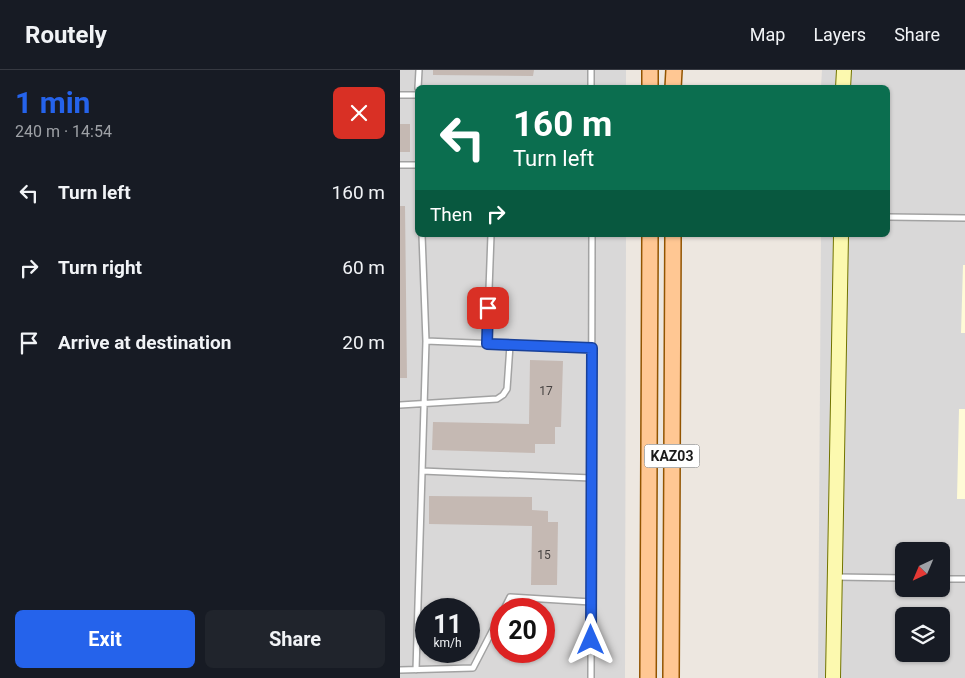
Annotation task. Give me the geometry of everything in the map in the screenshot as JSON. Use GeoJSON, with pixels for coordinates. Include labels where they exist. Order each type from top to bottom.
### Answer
{"type":"FeatureCollection","features":[{"type":"Feature","properties":{"kind":"main road"},"geometry":{"type":"LineString","coordinates":[[650,70],[650,85]]}},
{"type":"Feature","properties":{"kind":"main road"},"geometry":{"type":"LineString","coordinates":[[674,70],[674,85]]}},
{"type":"Feature","properties":{"kind":"main road","name":"KАZ03"},"geometry":{"type":"LineString","coordinates":[[648,678],[650,237]]}},
{"type":"Feature","properties":{"kind":"main road","name":"KАZ03"},"geometry":{"type":"LineString","coordinates":[[671,678],[673,237]]}},
{"type":"Feature","properties":{"kind":"street"},"geometry":{"type":"LineString","coordinates":[[843,85],[844,70]]}},
{"type":"Feature","properties":{"kind":"street"},"geometry":{"type":"LineString","coordinates":[[833,678],[841,237]]}},
{"type":"Feature","properties":{"kind":"lane"},"geometry":{"type":"LineString","coordinates":[[418,85],[419,70]]}},
{"type":"Feature","properties":{"kind":"lane"},"geometry":{"type":"LineString","coordinates":[[591,70],[591,85]]}},
{"type":"Feature","properties":{"kind":"lane"},"geometry":{"type":"LineString","coordinates":[[400,95],[415,95]]}},
{"type":"Feature","properties":{"kind":"lane"},"geometry":{"type":"LineString","coordinates":[[400,165],[415,165]]}},
{"type":"Feature","properties":{"kind":"lane"},"geometry":{"type":"LineString","coordinates":[[890,216],[965,218]]}},
{"type":"Feature","properties":{"kind":"lane"},"geometry":{"type":"LineString","coordinates":[[416,670],[426,341],[422,237]]}},
{"type":"Feature","properties":{"kind":"lane"},"geometry":{"type":"LineString","coordinates":[[487,344],[491,237]]}},
{"type":"Feature","properties":{"kind":"lane"},"geometry":{"type":"LineString","coordinates":[[591,678],[592,237]]}},
{"type":"Feature","properties":{"kind":"lane"},"geometry":{"type":"LineString","coordinates":[[426,341],[592,348]]}},
{"type":"Feature","properties":{"kind":"lane"},"geometry":{"type":"LineString","coordinates":[[400,405],[497,400],[507,389],[510,345]]}},
{"type":"Feature","properties":{"kind":"lane"},"geometry":{"type":"LineString","coordinates":[[422,471],[591,478]]}},
{"type":"Feature","properties":{"kind":"lane"},"geometry":{"type":"LineString","coordinates":[[835,577],[895,578]]}},
{"type":"Feature","properties":{"kind":"lane"},"geometry":{"type":"LineString","coordinates":[[950,579],[965,580]]}},
{"type":"Feature","properties":{"kind":"lane"},"geometry":{"type":"LineString","coordinates":[[510,598],[526,598]]}},
{"type":"Feature","properties":{"kind":"lane"},"geometry":{"type":"LineString","coordinates":[[555,600],[591,602]]}},
{"type":"Feature","properties":{"kind":"lane"},"geometry":{"type":"LineString","coordinates":[[400,670],[473,668],[490,635]]}},
{"type":"Feature","properties":{"kind":"shaded area"},"geometry":{"type":"Polygon","coordinates":[[[400,70],[626,70],[626,85],[415,85],[415,237],[626,237],[625,678],[400,678],[400,70]]]}},
{"type":"Feature","properties":{"kind":"shaded area"},"geometry":{"type":"Polygon","coordinates":[[[822,70],[965,70],[965,678],[818,678],[821,237],[890,237],[890,85],[821,85],[822,70]]]}},
{"type":"Feature","properties":{"kind":"shaded area"},"geometry":{"type":"Polygon","coordinates":[[[963,265],[965,265],[965,333],[961,333],[963,265]]]}},
{"type":"Feature","properties":{"kind":"shaded area"},"geometry":{"type":"Polygon","coordinates":[[[959,409],[965,409],[965,499],[957,499],[959,409]]]}},
{"type":"Feature","properties":{"kind":"building"},"geometry":{"type":"Polygon","coordinates":[[[433,70],[534,70],[533,76],[433,75],[433,70]]]}},
{"type":"Feature","properties":{"kind":"building"},"geometry":{"type":"Polygon","coordinates":[[[400,124],[410,124],[410,152],[400,152],[400,124]]]}},
{"type":"Feature","properties":{"kind":"building"},"geometry":{"type":"Polygon","coordinates":[[[400,206],[405,206],[407,378],[400,378],[400,206]]]}},
{"type":"Feature","properties":{"kind":"building"},"geometry":{"type":"Polygon","coordinates":[[[530,360],[563,361],[561,427],[555,427],[555,444],[535,444],[535,453],[432,450],[433,422],[529,424],[530,360]]]}},
{"type":"Feature","properties":{"kind":"building"},"geometry":{"type":"Polygon","coordinates":[[[429,496],[532,497],[532,510],[548,511],[548,522],[558,522],[557,585],[531,585],[532,526],[429,524],[429,496]]]}},
{"type":"Feature","properties":{"kind":"route"},"geometry":{"type":"LineString","coordinates":[[488,308],[487,344],[592,348],[591,640]]}}]}
